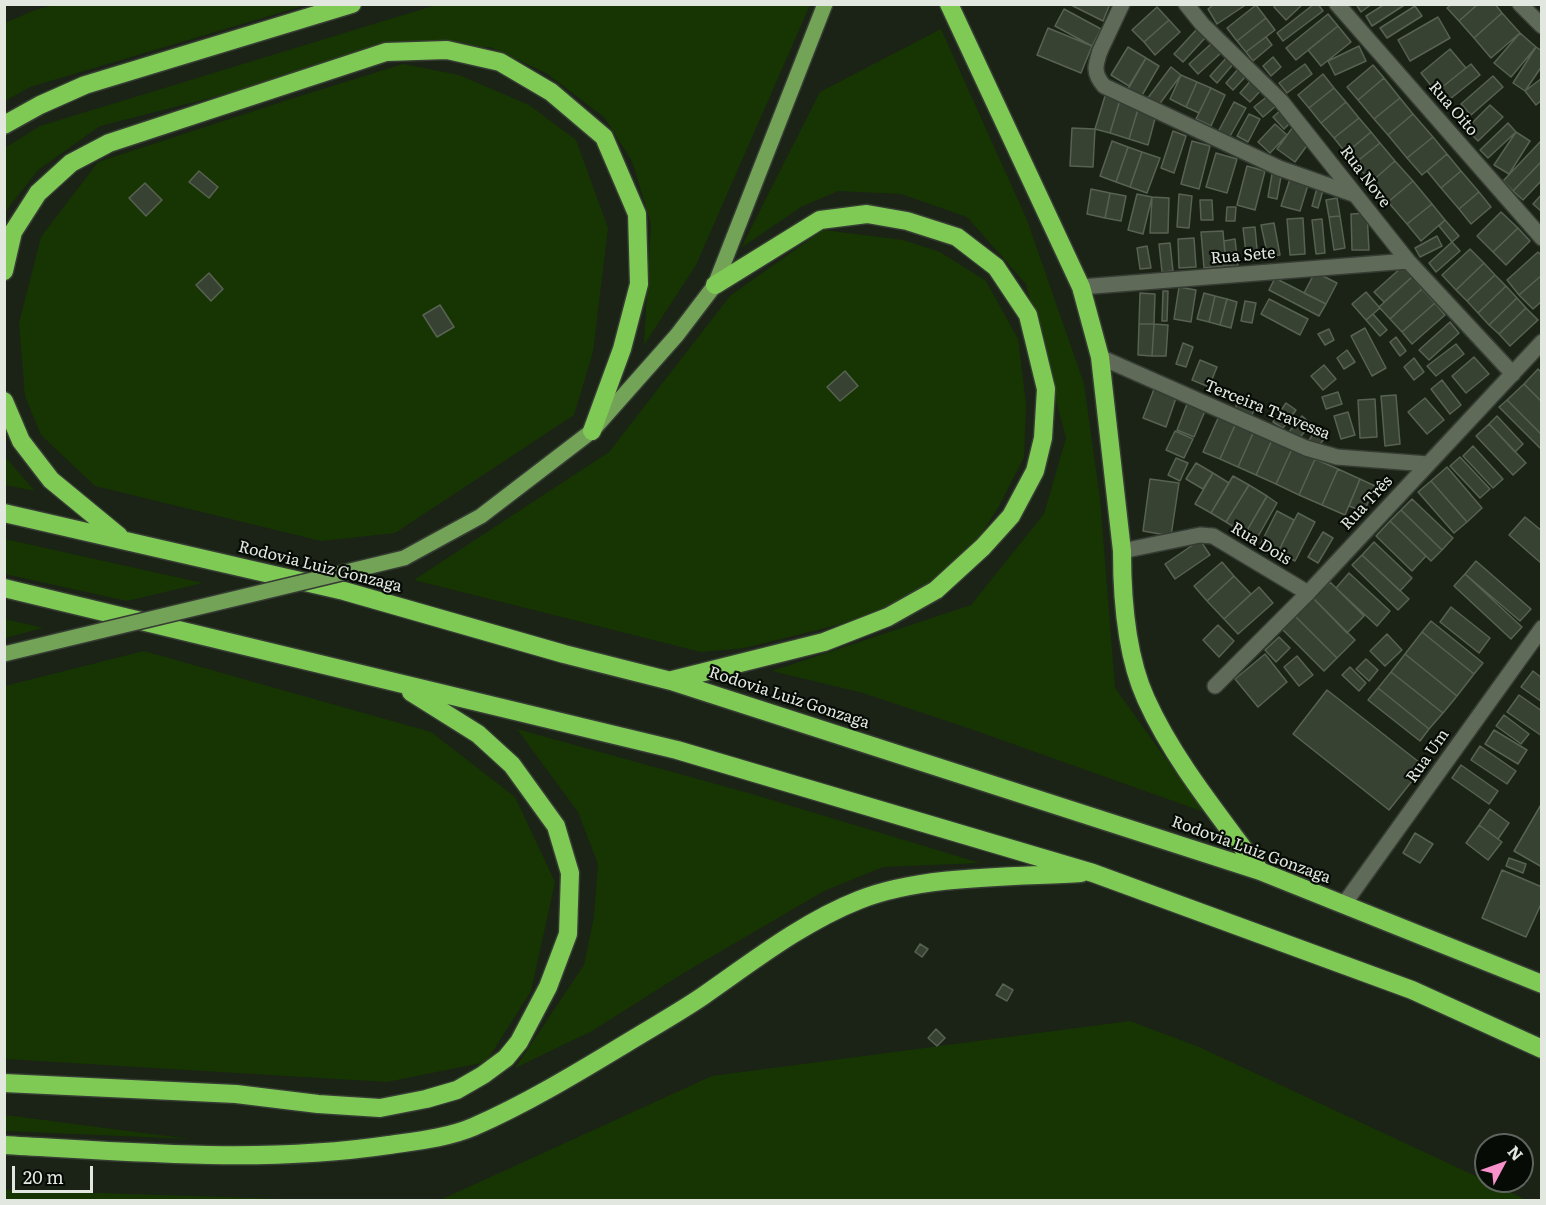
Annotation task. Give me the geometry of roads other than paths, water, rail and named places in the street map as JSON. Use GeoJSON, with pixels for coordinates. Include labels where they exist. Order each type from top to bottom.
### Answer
{"type":"FeatureCollection","features":[{"type":"Feature","properties":{"kind":"highway"},"geometry":{"type":"LineString","coordinates":[[4,126],[40,105],[85,85],[352,4]]}},
{"type":"Feature","properties":{"kind":"highway"},"geometry":{"type":"LineString","coordinates":[[949,4],[1081,287],[1100,357],[1122,551],[1122,583],[1132,655],[1145,698],[1170,745],[1260,871]]}},
{"type":"Feature","properties":{"kind":"highway"},"geometry":{"type":"LineString","coordinates":[[4,271],[13,232],[38,193],[71,163],[109,143],[386,52],[447,50],[500,62],[551,92],[604,137],[637,214],[639,284],[622,349],[592,431]]}},
{"type":"Feature","properties":{"kind":"highway"},"geometry":{"type":"LineString","coordinates":[[671,681],[824,642],[888,617],[936,590],[983,547],[1011,516],[1035,471],[1043,438],[1046,389],[1028,315],[996,267],[957,237],[906,221],[867,214],[820,220],[715,285]]}},
{"type":"Feature","properties":{"kind":"highway"},"geometry":{"type":"LineString","coordinates":[[4,401],[21,441],[51,480],[123,540]]}},
{"type":"Feature","properties":{"kind":"highway","name":"Rodovia Luiz Gonzaga"},"geometry":{"type":"LineString","coordinates":[[4,513],[344,591],[564,654],[671,681],[1260,871],[1542,984]]}},
{"type":"Feature","properties":{"kind":"highway"},"geometry":{"type":"LineString","coordinates":[[4,588],[399,685],[677,750],[1093,873],[1412,990],[1542,1049]]}},
{"type":"Feature","properties":{"kind":"highway"},"geometry":{"type":"LineString","coordinates":[[4,1083],[236,1094],[318,1104],[380,1108],[458,1090],[483,1076],[506,1058],[519,1042],[548,987],[568,934],[570,873],[556,826],[512,765],[478,734],[399,685]]}},
{"type":"Feature","properties":{"kind":"highway"},"geometry":{"type":"LineString","coordinates":[[4,1145],[107,1151],[273,1155],[351,1150],[448,1134],[471,1128],[574,1075],[699,999],[793,934],[859,900],[900,889],[952,881],[1093,873]]}},
{"type":"Feature","properties":{"kind":"main road"},"geometry":{"type":"LineString","coordinates":[[4,654],[404,558],[481,516],[592,431],[677,335],[715,285],[825,4]]}},
{"type":"Feature","properties":{"kind":"street"},"geometry":{"type":"LineString","coordinates":[[1122,4],[1094,69],[1096,76],[1104,86],[1279,168],[1353,194]]}},
{"type":"Feature","properties":{"kind":"street","name":"Rua Nove"},"geometry":{"type":"LineString","coordinates":[[1186,4],[1202,24],[1281,101],[1408,261],[1513,374]]}},
{"type":"Feature","properties":{"kind":"street","name":"Rua Oito"},"geometry":{"type":"LineString","coordinates":[[1337,4],[1542,238]]}},
{"type":"Feature","properties":{"kind":"street"},"geometry":{"type":"LineString","coordinates":[[1520,4],[1542,26]]}},
{"type":"Feature","properties":{"kind":"street","name":"Rua Sete"},"geometry":{"type":"LineString","coordinates":[[1081,287],[1408,261]]}},
{"type":"Feature","properties":{"kind":"street","name":"Rua Três"},"geometry":{"type":"LineString","coordinates":[[1215,686],[1308,593],[1542,342]]}},
{"type":"Feature","properties":{"kind":"street","name":"Terceira Travessa"},"geometry":{"type":"LineString","coordinates":[[1100,357],[1306,448],[1337,457],[1428,464]]}},
{"type":"Feature","properties":{"kind":"street","name":"Rua Dois"},"geometry":{"type":"LineString","coordinates":[[1122,551],[1200,535],[1213,536],[1308,593]]}},
{"type":"Feature","properties":{"kind":"street","name":"Rua Um"},"geometry":{"type":"LineString","coordinates":[[1344,904],[1542,628]]}}]}
